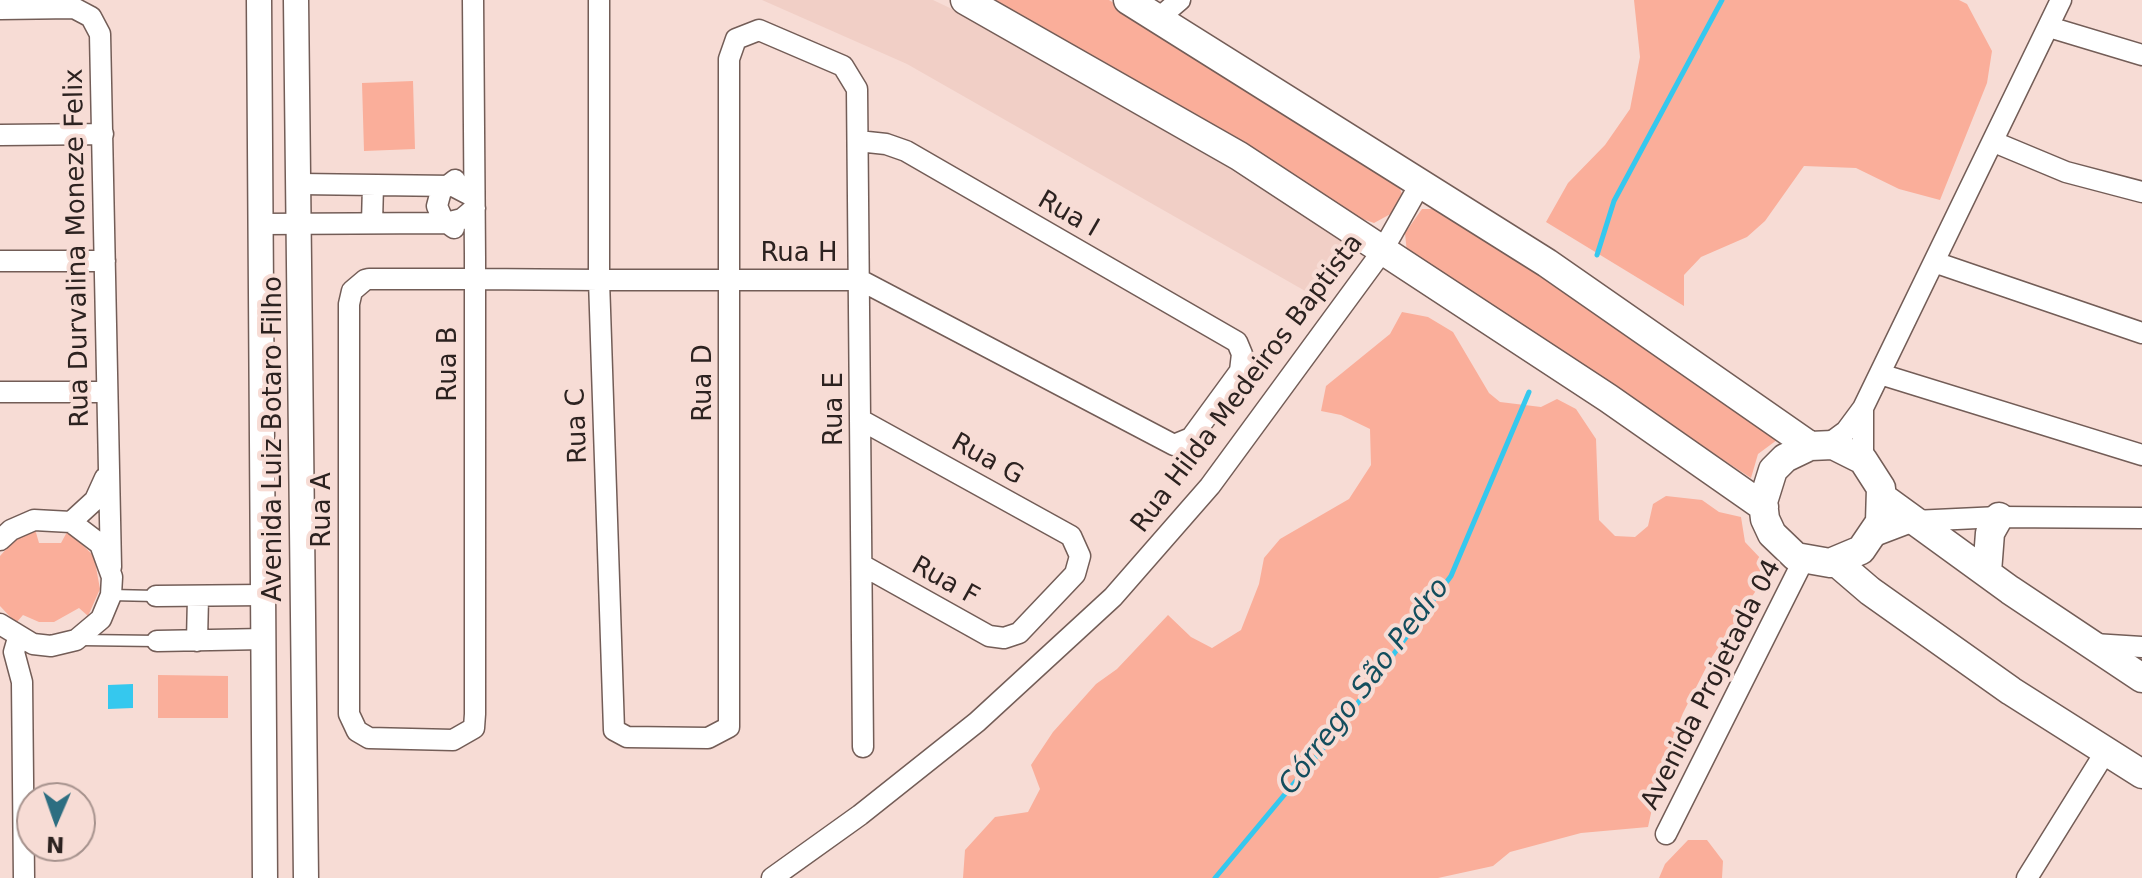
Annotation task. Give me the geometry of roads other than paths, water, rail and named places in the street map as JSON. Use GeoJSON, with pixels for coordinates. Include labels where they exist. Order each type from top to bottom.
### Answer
{"type":"FeatureCollection","features":[{"type":"Feature","properties":{"kind":"main road"},"geometry":{"type":"LineString","coordinates":[[965,0],[1239,156],[1764,507]]}},
{"type":"Feature","properties":{"kind":"main road"},"geometry":{"type":"LineString","coordinates":[[1128,0],[1170,9],[1419,186],[1547,263],[1819,446],[1849,450],[1863,460],[1874,473],[1882,497],[1880,522],[1861,550],[1835,561],[1804,559],[1782,547],[1772,534],[1764,507],[1766,485],[1773,470],[1785,458],[1819,446]]}},
{"type":"Feature","properties":{"kind":"main road"},"geometry":{"type":"LineString","coordinates":[[1882,497],[2142,678]]}},
{"type":"Feature","properties":{"kind":"main road"},"geometry":{"type":"LineString","coordinates":[[1987,572],[1990,533],[1999,517]]}},
{"type":"Feature","properties":{"kind":"main road"},"geometry":{"type":"LineString","coordinates":[[1835,561],[1870,591],[2011,691],[2142,774]]}},
{"type":"Feature","properties":{"kind":"street","name":"Avenida Luiz Botaro Filho"},"geometry":{"type":"LineString","coordinates":[[259,0],[265,878]]}},
{"type":"Feature","properties":{"kind":"street","name":"Avenida Luiz Botaro Filho"},"geometry":{"type":"LineString","coordinates":[[296,0],[306,878]]}},
{"type":"Feature","properties":{"kind":"street","name":"Rua B"},"geometry":{"type":"LineString","coordinates":[[473,0],[474,728]]}},
{"type":"Feature","properties":{"kind":"street","name":"Rua C"},"geometry":{"type":"LineString","coordinates":[[599,0],[599,280],[614,730],[627,737],[708,738],[729,727]]}},
{"type":"Feature","properties":{"kind":"street"},"geometry":{"type":"LineString","coordinates":[[1819,446],[1846,431],[1863,408],[1937,263],[2061,0]]}},
{"type":"Feature","properties":{"kind":"street","name":"Rua Durvalina Moneze Felix"},"geometry":{"type":"LineString","coordinates":[[0,9],[68,7],[86,13],[96,22],[102,46],[106,474],[111,595]]}},
{"type":"Feature","properties":{"kind":"street"},"geometry":{"type":"LineString","coordinates":[[2049,27],[2142,55]]}},
{"type":"Feature","properties":{"kind":"street","name":"Rua E"},"geometry":{"type":"LineString","coordinates":[[736,39],[753,30],[766,31],[839,64],[850,73],[857,89],[863,747]]}},
{"type":"Feature","properties":{"kind":"street","name":"Rua D"},"geometry":{"type":"LineString","coordinates":[[729,727],[729,68],[730,50],[736,39]]}},
{"type":"Feature","properties":{"kind":"street"},"geometry":{"type":"LineString","coordinates":[[0,135],[103,134]]}},
{"type":"Feature","properties":{"kind":"street","name":"Rua I"},"geometry":{"type":"LineString","coordinates":[[858,141],[886,144],[906,151],[1237,342],[1242,354],[1240,371],[1191,438],[1178,445]]}},
{"type":"Feature","properties":{"kind":"street"},"geometry":{"type":"LineString","coordinates":[[1994,142],[2066,172],[2142,192]]}},
{"type":"Feature","properties":{"kind":"street"},"geometry":{"type":"LineString","coordinates":[[474,156],[463,173],[439,195],[437,206],[446,223],[464,236],[475,257]]}},
{"type":"Feature","properties":{"kind":"street"},"geometry":{"type":"LineString","coordinates":[[261,224],[446,223],[462,219],[474,202],[459,187],[300,184]]}},
{"type":"Feature","properties":{"kind":"street"},"geometry":{"type":"LineString","coordinates":[[372,223],[373,185]]}},
{"type":"Feature","properties":{"kind":"street","name":"Rua Hilda Medeiros Baptista"},"geometry":{"type":"LineString","coordinates":[[772,878],[860,815],[977,722],[1113,597],[1210,486],[1381,253],[1419,186]]}},
{"type":"Feature","properties":{"kind":"street"},"geometry":{"type":"LineString","coordinates":[[0,261],[105,261]]}},
{"type":"Feature","properties":{"kind":"street"},"geometry":{"type":"LineString","coordinates":[[1937,263],[2142,333]]}},
{"type":"Feature","properties":{"kind":"street","name":"Rua A"},"geometry":{"type":"LineString","coordinates":[[474,728],[453,740],[373,738],[357,731],[350,719],[349,304],[354,288],[369,279],[475,279]]}},
{"type":"Feature","properties":{"kind":"street","name":"Rua H"},"geometry":{"type":"LineString","coordinates":[[475,279],[860,280],[1164,442],[1178,445]]}},
{"type":"Feature","properties":{"kind":"street"},"geometry":{"type":"LineString","coordinates":[[1880,374],[2142,455]]}},
{"type":"Feature","properties":{"kind":"street"},"geometry":{"type":"LineString","coordinates":[[0,392],[106,392]]}},
{"type":"Feature","properties":{"kind":"street"},"geometry":{"type":"LineString","coordinates":[[1863,408],[1863,460]]}},
{"type":"Feature","properties":{"kind":"street","name":"Rua G"},"geometry":{"type":"LineString","coordinates":[[861,420],[1071,536],[1080,552],[1075,574],[1019,633],[1004,638]]}},
{"type":"Feature","properties":{"kind":"street"},"geometry":{"type":"LineString","coordinates":[[71,522],[95,500],[106,474]]}},
{"type":"Feature","properties":{"kind":"street"},"geometry":{"type":"LineString","coordinates":[[0,517],[71,522],[100,544],[111,567]]}},
{"type":"Feature","properties":{"kind":"street"},"geometry":{"type":"LineString","coordinates":[[1872,537],[1914,521],[1999,517],[2142,518]]}},
{"type":"Feature","properties":{"kind":"street"},"geometry":{"type":"LineString","coordinates":[[0,540],[22,523],[46,518]]}},
{"type":"Feature","properties":{"kind":"street","name":"Avenida Projetada 04"},"geometry":{"type":"LineString","coordinates":[[1666,834],[1804,559]]}},
{"type":"Feature","properties":{"kind":"street","name":"Rua F"},"geometry":{"type":"LineString","coordinates":[[862,565],[989,636],[1004,638]]}},
{"type":"Feature","properties":{"kind":"street"},"geometry":{"type":"LineString","coordinates":[[22,682],[43,651],[76,640],[101,619],[111,595]]}},
{"type":"Feature","properties":{"kind":"street"},"geometry":{"type":"LineString","coordinates":[[156,596],[264,595]]}},
{"type":"Feature","properties":{"kind":"street"},"geometry":{"type":"LineString","coordinates":[[197,641],[198,597]]}},
{"type":"Feature","properties":{"kind":"street"},"geometry":{"type":"LineString","coordinates":[[8,636],[51,646]]}},
{"type":"Feature","properties":{"kind":"street"},"geometry":{"type":"LineString","coordinates":[[8,636],[22,682],[24,878]]}},
{"type":"Feature","properties":{"kind":"street"},"geometry":{"type":"LineString","coordinates":[[157,641],[264,639]]}},
{"type":"Feature","properties":{"kind":"street"},"geometry":{"type":"LineString","coordinates":[[2094,644],[2142,647]]}},
{"type":"Feature","properties":{"kind":"street"},"geometry":{"type":"LineString","coordinates":[[265,668],[304,668]]}},
{"type":"Feature","properties":{"kind":"street"},"geometry":{"type":"LineString","coordinates":[[2027,878],[2106,751]]}},
{"type":"Feature","properties":{"kind":"lane"},"geometry":{"type":"LineString","coordinates":[[111,595],[156,596]]}},
{"type":"Feature","properties":{"kind":"lane"},"geometry":{"type":"LineString","coordinates":[[76,640],[157,641]]}},
{"type":"Feature","properties":{"kind":"water"},"geometry":{"type":"Polygon","coordinates":[[[133,684],[133,708],[108,709],[108,685],[133,684]]]}},
{"type":"Feature","properties":{"kind":"waterway","name":"Córrego São Pedro"},"geometry":{"type":"LineString","coordinates":[[1597,255],[1614,201],[1722,0]]}},
{"type":"Feature","properties":{"kind":"waterway","name":"Córrego São Pedro"},"geometry":{"type":"LineString","coordinates":[[1215,878],[1335,734],[1451,576],[1529,392]]}}]}
